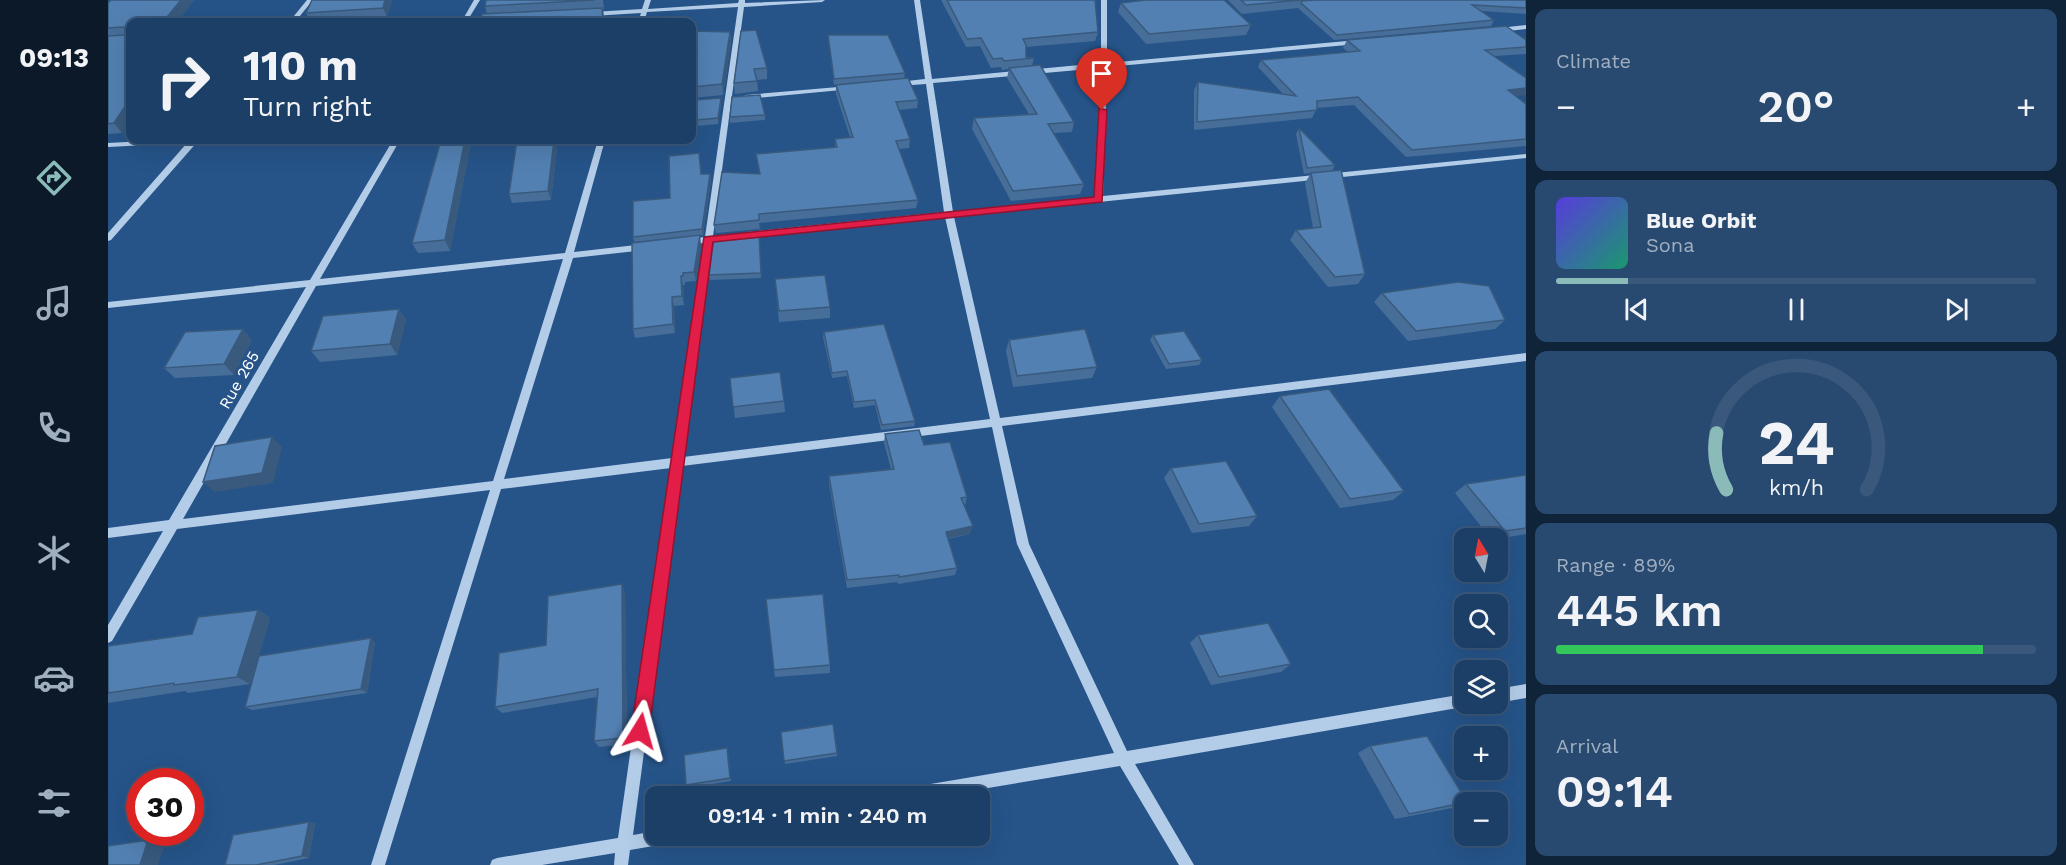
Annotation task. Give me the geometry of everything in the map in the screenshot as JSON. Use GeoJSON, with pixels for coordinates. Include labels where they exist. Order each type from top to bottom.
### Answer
{"type":"FeatureCollection","features":[{"type":"Feature","properties":{"kind":"street"},"geometry":{"type":"LineString","coordinates":[[295,18],[310,0]]}},
{"type":"Feature","properties":{"kind":"street"},"geometry":{"type":"LineString","coordinates":[[466,18],[477,0]]}},
{"type":"Feature","properties":{"kind":"street"},"geometry":{"type":"LineString","coordinates":[[642,18],[648,0]]}},
{"type":"Feature","properties":{"kind":"street"},"geometry":{"type":"LineString","coordinates":[[589,14],[741,2],[822,0]]}},
{"type":"Feature","properties":{"kind":"street"},"geometry":{"type":"LineString","coordinates":[[917,0],[949,215],[1023,544],[1125,759],[1187,865]]}},
{"type":"Feature","properties":{"kind":"street"},"geometry":{"type":"LineString","coordinates":[[1099,200],[1104,0]]}},
{"type":"Feature","properties":{"kind":"street"},"geometry":{"type":"LineString","coordinates":[[621,865],[708,239],[723,99],[741,2]]}},
{"type":"Feature","properties":{"kind":"street"},"geometry":{"type":"LineString","coordinates":[[1491,30],[1526,27]]}},
{"type":"Feature","properties":{"kind":"street"},"geometry":{"type":"LineString","coordinates":[[894,84],[1362,42]]}},
{"type":"Feature","properties":{"kind":"street"},"geometry":{"type":"LineString","coordinates":[[723,99],[859,87]]}},
{"type":"Feature","properties":{"kind":"street"},"geometry":{"type":"LineString","coordinates":[[108,146],[136,144]]}},
{"type":"Feature","properties":{"kind":"street"},"geometry":{"type":"LineString","coordinates":[[108,238],[190,144]]}},
{"type":"Feature","properties":{"kind":"street","name":"Rue 265"},"geometry":{"type":"LineString","coordinates":[[108,636],[394,144]]}},
{"type":"Feature","properties":{"kind":"street"},"geometry":{"type":"LineString","coordinates":[[378,865],[569,255],[601,144]]}},
{"type":"Feature","properties":{"kind":"street"},"geometry":{"type":"LineString","coordinates":[[674,243],[1526,156]]}},
{"type":"Feature","properties":{"kind":"street"},"geometry":{"type":"LineString","coordinates":[[108,304],[650,246]]}},
{"type":"Feature","properties":{"kind":"street"},"geometry":{"type":"LineString","coordinates":[[108,533],[1526,357]]}},
{"type":"Feature","properties":{"kind":"street"},"geometry":{"type":"LineString","coordinates":[[1508,694],[1526,691]]}},
{"type":"Feature","properties":{"kind":"street"},"geometry":{"type":"LineString","coordinates":[[962,786],[1454,703]]}},
{"type":"Feature","properties":{"kind":"street"},"geometry":{"type":"LineString","coordinates":[[497,865],[645,840]]}},
{"type":"Feature","properties":{"kind":"building"},"geometry":{"type":"Polygon","coordinates":[[[111,0],[181,0],[166,18],[126,18],[126,29],[123,27],[108,28],[108,3],[111,0]]]}},
{"type":"Feature","properties":{"kind":"building"},"geometry":{"type":"Polygon","coordinates":[[[312,0],[385,0],[383,8],[306,13],[312,0]]]}},
{"type":"Feature","properties":{"kind":"building"},"geometry":{"type":"Polygon","coordinates":[[[486,0],[595,0],[485,6],[486,0]]]}},
{"type":"Feature","properties":{"kind":"building"},"geometry":{"type":"Polygon","coordinates":[[[947,0],[1095,0],[1098,32],[1023,39],[1026,45],[1026,57],[1034,58],[1004,61],[1002,58],[993,59],[981,38],[967,39],[947,0]]]}},
{"type":"Feature","properties":{"kind":"building"},"geometry":{"type":"Polygon","coordinates":[[[1146,0],[1224,0],[1251,25],[1149,34],[1121,3],[1146,0]]]}},
{"type":"Feature","properties":{"kind":"building"},"geometry":{"type":"Polygon","coordinates":[[[1241,0],[1302,0],[1246,5],[1241,0]]]}},
{"type":"Feature","properties":{"kind":"building"},"geometry":{"type":"Polygon","coordinates":[[[1315,0],[1526,0],[1526,8],[1472,5],[1494,20],[1337,35],[1301,3],[1315,0]]]}},
{"type":"Feature","properties":{"kind":"building"},"geometry":{"type":"Polygon","coordinates":[[[602,8],[603,18],[481,18],[482,14],[602,8]]]}},
{"type":"Feature","properties":{"kind":"building"},"geometry":{"type":"Polygon","coordinates":[[[1506,26],[1526,40],[1526,47],[1485,50],[1526,78],[1526,88],[1508,90],[1526,104],[1526,139],[1412,150],[1358,97],[1317,101],[1317,110],[1197,122],[1198,82],[1296,96],[1261,60],[1360,51],[1347,40],[1506,26]]]}},
{"type":"Feature","properties":{"kind":"building"},"geometry":{"type":"Polygon","coordinates":[[[126,29],[126,105],[114,123],[108,124],[108,36],[125,35],[126,29]]]}},
{"type":"Feature","properties":{"kind":"building"},"geometry":{"type":"Polygon","coordinates":[[[756,30],[767,68],[754,69],[757,81],[734,83],[741,31],[756,30]]]}},
{"type":"Feature","properties":{"kind":"building"},"geometry":{"type":"Polygon","coordinates":[[[696,31],[730,32],[722,84],[696,87],[696,31]]]}},
{"type":"Feature","properties":{"kind":"building"},"geometry":{"type":"Polygon","coordinates":[[[828,35],[888,35],[905,73],[834,79],[828,35]]]}},
{"type":"Feature","properties":{"kind":"building"},"geometry":{"type":"Polygon","coordinates":[[[1040,65],[1074,122],[1048,124],[1084,184],[1013,191],[974,118],[1037,114],[1009,68],[1040,65]]]}},
{"type":"Feature","properties":{"kind":"building"},"geometry":{"type":"Polygon","coordinates":[[[908,78],[918,100],[896,102],[910,139],[896,141],[918,200],[759,214],[759,220],[714,225],[722,172],[760,174],[756,154],[837,147],[835,139],[853,137],[836,85],[908,78]]]}},
{"type":"Feature","properties":{"kind":"building"},"geometry":{"type":"Polygon","coordinates":[[[760,95],[765,115],[730,117],[732,97],[760,95]]]}},
{"type":"Feature","properties":{"kind":"building"},"geometry":{"type":"Polygon","coordinates":[[[721,98],[718,118],[696,120],[696,100],[721,98]]]}},
{"type":"Feature","properties":{"kind":"building"},"geometry":{"type":"Polygon","coordinates":[[[1299,128],[1335,165],[1307,168],[1299,128]]]}},
{"type":"Feature","properties":{"kind":"building"},"geometry":{"type":"Polygon","coordinates":[[[440,144],[464,144],[445,240],[412,243],[440,144]]]}},
{"type":"Feature","properties":{"kind":"building"},"geometry":{"type":"Polygon","coordinates":[[[516,144],[554,144],[548,191],[509,194],[516,144]]]}},
{"type":"Feature","properties":{"kind":"building"},"geometry":{"type":"Polygon","coordinates":[[[699,153],[701,174],[710,174],[702,229],[633,237],[633,201],[670,198],[669,156],[699,153]]]}},
{"type":"Feature","properties":{"kind":"building"},"geometry":{"type":"Polygon","coordinates":[[[1341,170],[1365,274],[1335,277],[1296,230],[1321,227],[1311,173],[1341,170]]]}},
{"type":"Feature","properties":{"kind":"building"},"geometry":{"type":"Polygon","coordinates":[[[759,233],[761,273],[709,275],[714,237],[759,233]]]}},
{"type":"Feature","properties":{"kind":"building"},"geometry":{"type":"Polygon","coordinates":[[[700,235],[694,272],[683,273],[681,276],[682,296],[672,297],[673,324],[633,329],[632,243],[700,235]]]}},
{"type":"Feature","properties":{"kind":"building"},"geometry":{"type":"Polygon","coordinates":[[[825,275],[830,307],[779,311],[775,279],[825,275]]]}},
{"type":"Feature","properties":{"kind":"building"},"geometry":{"type":"Polygon","coordinates":[[[1458,282],[1489,286],[1505,320],[1416,331],[1382,293],[1458,282]]]}},
{"type":"Feature","properties":{"kind":"building"},"geometry":{"type":"Polygon","coordinates":[[[399,309],[390,344],[311,351],[323,316],[399,309]]]}},
{"type":"Feature","properties":{"kind":"building"},"geometry":{"type":"Polygon","coordinates":[[[884,324],[915,421],[882,425],[875,400],[854,402],[847,371],[832,373],[824,332],[884,324]]]}},
{"type":"Feature","properties":{"kind":"building"},"geometry":{"type":"Polygon","coordinates":[[[243,329],[224,364],[164,368],[185,332],[243,329]]]}},
{"type":"Feature","properties":{"kind":"building"},"geometry":{"type":"Polygon","coordinates":[[[1085,329],[1097,367],[1017,376],[1009,340],[1085,329]]]}},
{"type":"Feature","properties":{"kind":"building"},"geometry":{"type":"Polygon","coordinates":[[[1184,331],[1202,360],[1169,364],[1153,335],[1184,331]]]}},
{"type":"Feature","properties":{"kind":"building"},"geometry":{"type":"Polygon","coordinates":[[[780,372],[784,401],[733,407],[730,378],[780,372]]]}},
{"type":"Feature","properties":{"kind":"building"},"geometry":{"type":"Polygon","coordinates":[[[1329,389],[1404,491],[1350,499],[1280,396],[1329,389]]]}},
{"type":"Feature","properties":{"kind":"building"},"geometry":{"type":"Polygon","coordinates":[[[919,430],[924,445],[950,442],[967,497],[961,498],[973,526],[946,532],[957,568],[899,577],[899,575],[847,580],[829,476],[894,469],[885,434],[919,430]]]}},
{"type":"Feature","properties":{"kind":"building"},"geometry":{"type":"Polygon","coordinates":[[[272,437],[262,473],[203,482],[215,446],[272,437]]]}},
{"type":"Feature","properties":{"kind":"building"},"geometry":{"type":"Polygon","coordinates":[[[1226,461],[1257,516],[1199,524],[1171,468],[1226,461]]]}},
{"type":"Feature","properties":{"kind":"building"},"geometry":{"type":"Polygon","coordinates":[[[1526,475],[1526,528],[1508,531],[1508,528],[1503,528],[1466,484],[1526,475]]]}},
{"type":"Feature","properties":{"kind":"building"},"geometry":{"type":"Polygon","coordinates":[[[622,584],[623,738],[594,741],[598,689],[495,707],[499,653],[546,645],[548,596],[622,584]]]}},
{"type":"Feature","properties":{"kind":"building"},"geometry":{"type":"Polygon","coordinates":[[[823,594],[830,665],[774,670],[766,599],[823,594]]]}},
{"type":"Feature","properties":{"kind":"building"},"geometry":{"type":"Polygon","coordinates":[[[258,610],[237,677],[174,685],[174,683],[108,693],[108,646],[192,634],[198,617],[258,610]]]}},
{"type":"Feature","properties":{"kind":"building"},"geometry":{"type":"Polygon","coordinates":[[[1268,623],[1291,664],[1219,677],[1198,635],[1268,623]]]}},
{"type":"Feature","properties":{"kind":"building"},"geometry":{"type":"Polygon","coordinates":[[[371,638],[361,689],[245,707],[259,656],[371,638]]]}},
{"type":"Feature","properties":{"kind":"building"},"geometry":{"type":"Polygon","coordinates":[[[833,724],[837,753],[784,761],[781,732],[833,724]]]}},
{"type":"Feature","properties":{"kind":"building"},"geometry":{"type":"Polygon","coordinates":[[[1427,736],[1461,792],[1454,792],[1454,805],[1409,814],[1370,746],[1427,736]]]}},
{"type":"Feature","properties":{"kind":"building"},"geometry":{"type":"Polygon","coordinates":[[[727,748],[730,778],[686,785],[684,755],[727,748]]]}},
{"type":"Feature","properties":{"kind":"building"},"geometry":{"type":"Polygon","coordinates":[[[309,822],[302,856],[256,865],[225,865],[233,835],[309,822]]]}},
{"type":"Feature","properties":{"kind":"building"},"geometry":{"type":"Polygon","coordinates":[[[126,843],[126,846],[146,846],[140,865],[108,865],[108,846],[126,843]]]}},
{"type":"Feature","properties":{"kind":"route"},"geometry":{"type":"LineString","coordinates":[[640,731],[708,239],[1099,200],[1102,110]]}}]}
